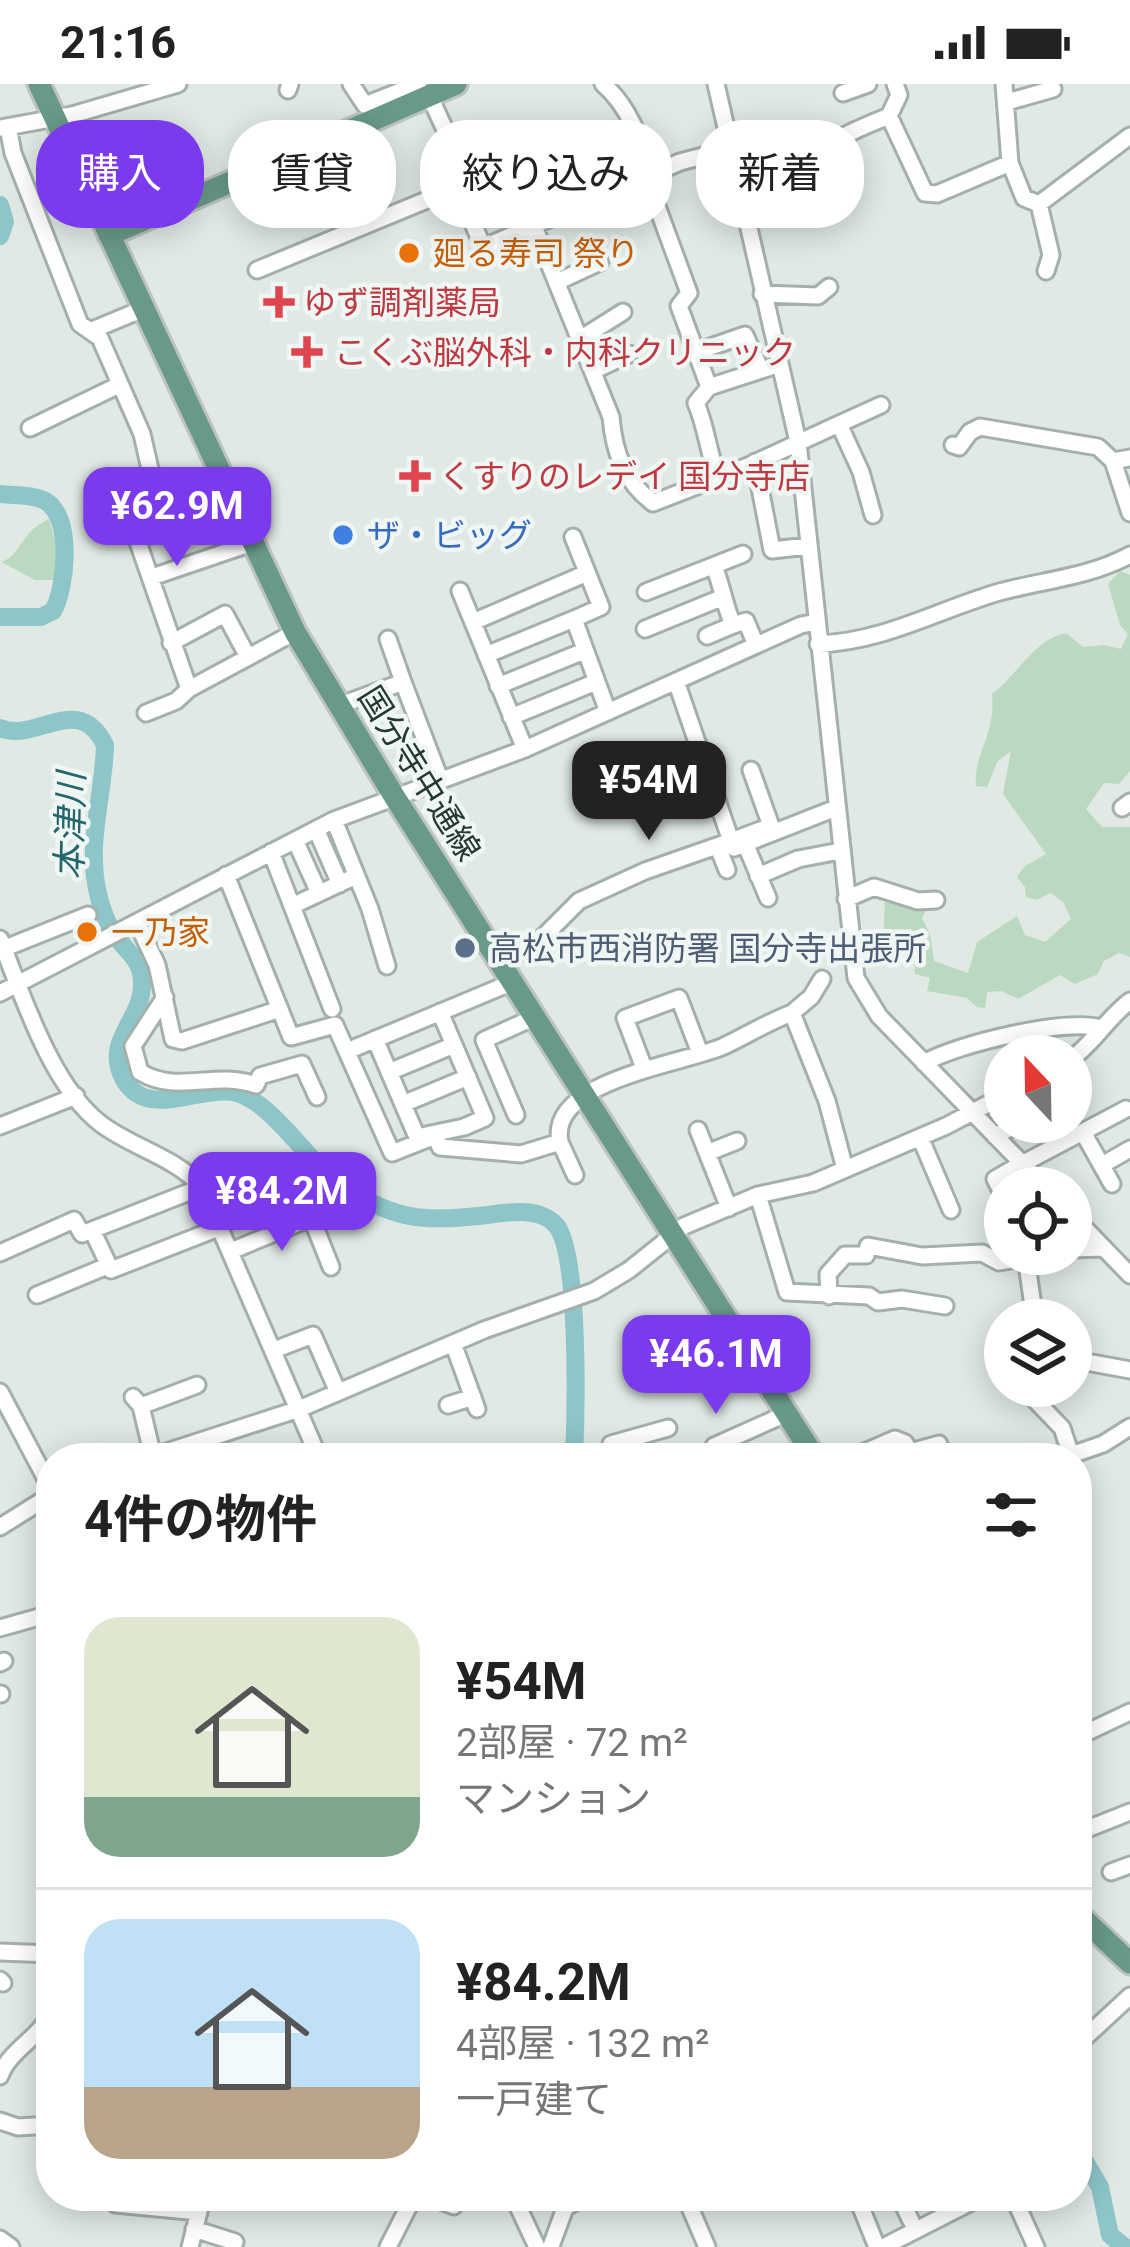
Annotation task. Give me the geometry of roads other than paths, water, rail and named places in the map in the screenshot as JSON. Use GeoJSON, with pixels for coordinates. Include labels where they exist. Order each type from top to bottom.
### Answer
{"type":"FeatureCollection","features":[{"type":"Feature","properties":{"kind":"main road","name":"国分寺中通線"},"geometry":{"type":"LineString","coordinates":[[39,84],[295,632],[804,1443]]}},
{"type":"Feature","properties":{"kind":"main road"},"geometry":{"type":"LineString","coordinates":[[109,235],[423,90],[456,84]]}},
{"type":"Feature","properties":{"kind":"main road"},"geometry":{"type":"LineString","coordinates":[[1092,1927],[1130,1963]]}},
{"type":"Feature","properties":{"kind":"street"},"geometry":{"type":"LineString","coordinates":[[158,504],[142,434],[100,338],[80,324],[4,128],[56,119],[140,88],[178,84]]}},
{"type":"Feature","properties":{"kind":"street"},"geometry":{"type":"LineString","coordinates":[[351,84],[365,105],[423,90],[438,120]]}},
{"type":"Feature","properties":{"kind":"street"},"geometry":{"type":"LineString","coordinates":[[716,84],[724,120]]}},
{"type":"Feature","properties":{"kind":"street"},"geometry":{"type":"LineString","coordinates":[[843,93],[868,84]]}},
{"type":"Feature","properties":{"kind":"street"},"geometry":{"type":"LineString","coordinates":[[864,126],[889,116],[899,95],[895,84]]}},
{"type":"Feature","properties":{"kind":"street"},"geometry":{"type":"LineString","coordinates":[[1004,84],[1010,163],[1024,198],[1039,205]]}},
{"type":"Feature","properties":{"kind":"street"},"geometry":{"type":"LineString","coordinates":[[612,87],[632,120]]}},
{"type":"Feature","properties":{"kind":"street"},"geometry":{"type":"LineString","coordinates":[[1007,102],[1053,88]]}},
{"type":"Feature","properties":{"kind":"street"},"geometry":{"type":"LineString","coordinates":[[889,116],[926,193],[937,194],[1010,163]]}},
{"type":"Feature","properties":{"kind":"street"},"geometry":{"type":"LineString","coordinates":[[1039,205],[1130,136]]}},
{"type":"Feature","properties":{"kind":"street"},"geometry":{"type":"LineString","coordinates":[[257,270],[420,203]]}},
{"type":"Feature","properties":{"kind":"street"},"geometry":{"type":"LineString","coordinates":[[1039,205],[1051,255],[1046,271]]}},
{"type":"Feature","properties":{"kind":"street"},"geometry":{"type":"LineString","coordinates":[[475,228],[487,246],[530,228]]}},
{"type":"Feature","properties":{"kind":"street"},"geometry":{"type":"LineString","coordinates":[[535,228],[611,417],[631,486],[653,503],[881,405]]}},
{"type":"Feature","properties":{"kind":"street"},"geometry":{"type":"LineString","coordinates":[[667,228],[689,293],[679,306],[709,388]]}},
{"type":"Feature","properties":{"kind":"street"},"geometry":{"type":"LineString","coordinates":[[747,228],[798,442],[853,959],[864,994],[984,1125]]}},
{"type":"Feature","properties":{"kind":"street"},"geometry":{"type":"LineString","coordinates":[[557,282],[601,262]]}},
{"type":"Feature","properties":{"kind":"street"},"geometry":{"type":"LineString","coordinates":[[762,294],[818,296],[829,287]]}},
{"type":"Feature","properties":{"kind":"street"},"geometry":{"type":"LineString","coordinates":[[90,331],[143,309]]}},
{"type":"Feature","properties":{"kind":"street"},"geometry":{"type":"LineString","coordinates":[[580,339],[622,312]]}},
{"type":"Feature","properties":{"kind":"street"},"geometry":{"type":"LineString","coordinates":[[696,352],[745,334],[760,368]]}},
{"type":"Feature","properties":{"kind":"street"},"geometry":{"type":"LineString","coordinates":[[593,371],[629,354]]}},
{"type":"Feature","properties":{"kind":"street"},"geometry":{"type":"LineString","coordinates":[[718,478],[697,403],[709,388],[780,364]]}},
{"type":"Feature","properties":{"kind":"street"},"geometry":{"type":"LineString","coordinates":[[30,428],[119,386]]}},
{"type":"Feature","properties":{"kind":"street"},"geometry":{"type":"LineString","coordinates":[[839,424],[861,472],[873,515]]}},
{"type":"Feature","properties":{"kind":"street"},"geometry":{"type":"LineString","coordinates":[[953,445],[959,447],[980,427],[1098,447],[1121,460],[1130,513]]}},
{"type":"Feature","properties":{"kind":"street"},"geometry":{"type":"LineString","coordinates":[[755,463],[772,550],[808,547]]}},
{"type":"Feature","properties":{"kind":"street"},"geometry":{"type":"LineString","coordinates":[[189,689],[131,522],[143,509],[158,504],[228,491]]}},
{"type":"Feature","properties":{"kind":"street"},"geometry":{"type":"LineString","coordinates":[[485,655],[601,607],[573,537]]}},
{"type":"Feature","properties":{"kind":"street"},"geometry":{"type":"LineString","coordinates":[[152,578],[252,543]]}},
{"type":"Feature","properties":{"kind":"street"},"geometry":{"type":"LineString","coordinates":[[646,592],[743,554]]}},
{"type":"Feature","properties":{"kind":"street"},"geometry":{"type":"LineString","coordinates":[[818,644],[890,632],[993,594],[1088,575],[1130,555]]}},
{"type":"Feature","properties":{"kind":"street"},"geometry":{"type":"LineString","coordinates":[[714,566],[733,625]]}},
{"type":"Feature","properties":{"kind":"street"},"geometry":{"type":"LineString","coordinates":[[472,622],[587,573]]}},
{"type":"Feature","properties":{"kind":"street"},"geometry":{"type":"LineString","coordinates":[[667,584],[679,615]]}},
{"type":"Feature","properties":{"kind":"street"},"geometry":{"type":"LineString","coordinates":[[460,591],[525,749]]}},
{"type":"Feature","properties":{"kind":"street"},"geometry":{"type":"LineString","coordinates":[[645,629],[721,598]]}},
{"type":"Feature","properties":{"kind":"street"},"geometry":{"type":"LineString","coordinates":[[171,643],[224,614],[248,657]]}},
{"type":"Feature","properties":{"kind":"street"},"geometry":{"type":"LineString","coordinates":[[574,619],[608,712]]}},
{"type":"Feature","properties":{"kind":"street"},"geometry":{"type":"LineString","coordinates":[[707,636],[746,621],[756,645]]}},
{"type":"Feature","properties":{"kind":"street"},"geometry":{"type":"LineString","coordinates":[[0,993],[334,820],[525,749],[817,622]]}},
{"type":"Feature","properties":{"kind":"street"},"geometry":{"type":"LineString","coordinates":[[146,713],[176,701],[189,689],[295,632]]}},
{"type":"Feature","properties":{"kind":"street"},"geometry":{"type":"LineString","coordinates":[[388,639],[440,779]]}},
{"type":"Feature","properties":{"kind":"street"},"geometry":{"type":"LineString","coordinates":[[498,686],[584,651]]}},
{"type":"Feature","properties":{"kind":"street"},"geometry":{"type":"LineString","coordinates":[[676,681],[731,843],[758,876],[768,898]]}},
{"type":"Feature","properties":{"kind":"street"},"geometry":{"type":"LineString","coordinates":[[338,706],[404,682]]}},
{"type":"Feature","properties":{"kind":"street"},"geometry":{"type":"LineString","coordinates":[[511,716],[596,682]]}},
{"type":"Feature","properties":{"kind":"street"},"geometry":{"type":"LineString","coordinates":[[731,843],[771,826],[751,770]]}},
{"type":"Feature","properties":{"kind":"street"},"geometry":{"type":"LineString","coordinates":[[500,961],[535,945],[579,901],[645,871],[836,808]]}},
{"type":"Feature","properties":{"kind":"street"},"geometry":{"type":"LineString","coordinates":[[334,820],[348,880]]}},
{"type":"Feature","properties":{"kind":"street"},"geometry":{"type":"LineString","coordinates":[[316,829],[348,880],[387,966]]}},
{"type":"Feature","properties":{"kind":"street"},"geometry":{"type":"LineString","coordinates":[[295,840],[319,893]]}},
{"type":"Feature","properties":{"kind":"street"},"geometry":{"type":"LineString","coordinates":[[728,870],[731,843]]}},
{"type":"Feature","properties":{"kind":"street"},"geometry":{"type":"LineString","coordinates":[[758,876],[798,860],[841,851]]}},
{"type":"Feature","properties":{"kind":"street"},"geometry":{"type":"LineString","coordinates":[[271,852],[332,1009]]}},
{"type":"Feature","properties":{"kind":"street"},"geometry":{"type":"LineString","coordinates":[[226,875],[291,1037],[335,1025],[392,1153],[435,1136],[440,1148],[521,1154],[560,1142]]}},
{"type":"Feature","properties":{"kind":"street"},"geometry":{"type":"LineString","coordinates":[[292,906],[348,880]]}},
{"type":"Feature","properties":{"kind":"street"},"geometry":{"type":"LineString","coordinates":[[846,899],[874,886],[918,901],[936,900]]}},
{"type":"Feature","properties":{"kind":"street"},"geometry":{"type":"LineString","coordinates":[[88,915],[1,946],[46,1049],[76,1096],[98,1121],[178,1166],[202,1187],[313,1443]]}},
{"type":"Feature","properties":{"kind":"street"},"geometry":{"type":"LineString","coordinates":[[131,925],[157,965],[173,1039],[182,1041],[280,1009]]}},
{"type":"Feature","properties":{"kind":"street"},"geometry":{"type":"LineString","coordinates":[[575,1175],[557,1127],[568,1107],[627,1073],[700,1053],[792,1013],[811,997],[822,979]]}},
{"type":"Feature","properties":{"kind":"street"},"geometry":{"type":"LineString","coordinates":[[352,1049],[513,982]]}},
{"type":"Feature","properties":{"kind":"street"},"geometry":{"type":"LineString","coordinates":[[165,997],[133,1046],[140,1072],[168,1084],[232,1077],[256,1084],[260,1076],[302,1064],[317,1097]]}},
{"type":"Feature","properties":{"kind":"street"},"geometry":{"type":"LineString","coordinates":[[644,1068],[625,1018],[679,998],[700,1053]]}},
{"type":"Feature","properties":{"kind":"street"},"geometry":{"type":"LineString","coordinates":[[1092,1037],[1130,1002]]}},
{"type":"Feature","properties":{"kind":"street"},"geometry":{"type":"LineString","coordinates":[[375,1039],[417,1136],[464,1127],[485,1118],[440,1012]]}},
{"type":"Feature","properties":{"kind":"street"},"geometry":{"type":"LineString","coordinates":[[792,1013],[827,1100],[845,1169]]}},
{"type":"Feature","properties":{"kind":"street"},"geometry":{"type":"LineString","coordinates":[[516,1115],[484,1040],[535,1017]]}},
{"type":"Feature","properties":{"kind":"street"},"geometry":{"type":"LineString","coordinates":[[924,1063],[972,1043],[1014,1033],[1080,1025],[1100,1028]]}},
{"type":"Feature","properties":{"kind":"street"},"geometry":{"type":"LineString","coordinates":[[389,1072],[454,1045]]}},
{"type":"Feature","properties":{"kind":"street"},"geometry":{"type":"LineString","coordinates":[[403,1104],[468,1077]]}},
{"type":"Feature","properties":{"kind":"street"},"geometry":{"type":"LineString","coordinates":[[0,1126],[76,1096]]}},
{"type":"Feature","properties":{"kind":"street"},"geometry":{"type":"LineString","coordinates":[[193,1443],[298,1409],[453,1343],[585,1295],[629,1270],[674,1233],[758,1195],[813,1184],[984,1106]]}},
{"type":"Feature","properties":{"kind":"street"},"geometry":{"type":"LineString","coordinates":[[1092,1129],[1126,1109]]}},
{"type":"Feature","properties":{"kind":"street"},"geometry":{"type":"LineString","coordinates":[[698,1130],[729,1208]]}},
{"type":"Feature","properties":{"kind":"street"},"geometry":{"type":"LineString","coordinates":[[920,1137],[951,1210]]}},
{"type":"Feature","properties":{"kind":"street"},"geometry":{"type":"LineString","coordinates":[[707,1153],[737,1141]]}},
{"type":"Feature","properties":{"kind":"street"},"geometry":{"type":"LineString","coordinates":[[1002,1143],[1025,1166]]}},
{"type":"Feature","properties":{"kind":"street"},"geometry":{"type":"LineString","coordinates":[[1020,1167],[1062,1143]]}},
{"type":"Feature","properties":{"kind":"street"},"geometry":{"type":"LineString","coordinates":[[1089,1143],[1112,1184]]}},
{"type":"Feature","properties":{"kind":"street"},"geometry":{"type":"LineString","coordinates":[[1102,1165],[1130,1149]]}},
{"type":"Feature","properties":{"kind":"street"},"geometry":{"type":"LineString","coordinates":[[261,1178],[279,1227]]}},
{"type":"Feature","properties":{"kind":"street"},"geometry":{"type":"LineString","coordinates":[[0,1252],[74,1220],[82,1234],[202,1187]]}},
{"type":"Feature","properties":{"kind":"street"},"geometry":{"type":"LineString","coordinates":[[758,1195],[788,1292],[868,1296],[878,1302],[902,1298]]}},
{"type":"Feature","properties":{"kind":"street"},"geometry":{"type":"LineString","coordinates":[[231,1251],[279,1227],[306,1220],[313,1222],[331,1267]]}},
{"type":"Feature","properties":{"kind":"street"},"geometry":{"type":"LineString","coordinates":[[92,1230],[111,1270],[221,1227]]}},
{"type":"Feature","properties":{"kind":"street"},"geometry":{"type":"LineString","coordinates":[[1092,1236],[1130,1275]]}},
{"type":"Feature","properties":{"kind":"street"},"geometry":{"type":"LineString","coordinates":[[829,1296],[828,1274],[845,1255],[866,1255],[868,1246],[922,1256],[984,1253]]}},
{"type":"Feature","properties":{"kind":"street"},"geometry":{"type":"LineString","coordinates":[[1092,1249],[1104,1248]]}},
{"type":"Feature","properties":{"kind":"street"},"geometry":{"type":"LineString","coordinates":[[37,1294],[107,1266]]}},
{"type":"Feature","properties":{"kind":"street"},"geometry":{"type":"LineString","coordinates":[[872,1283],[883,1295],[945,1306]]}},
{"type":"Feature","properties":{"kind":"street"},"geometry":{"type":"LineString","coordinates":[[274,1350],[314,1335],[338,1392]]}},
{"type":"Feature","properties":{"kind":"street"},"geometry":{"type":"LineString","coordinates":[[448,1405],[475,1403],[453,1343]]}},
{"type":"Feature","properties":{"kind":"street"},"geometry":{"type":"LineString","coordinates":[[1092,1363],[1130,1370]]}},
{"type":"Feature","properties":{"kind":"street"},"geometry":{"type":"LineString","coordinates":[[147,1443],[137,1402],[197,1385]]}},
{"type":"Feature","properties":{"kind":"street"},"geometry":{"type":"LineString","coordinates":[[0,1392],[36,1460]]}},
{"type":"Feature","properties":{"kind":"street"},"geometry":{"type":"LineString","coordinates":[[1042,1407],[1062,1428],[1065,1443]]}},
{"type":"Feature","properties":{"kind":"street"},"geometry":{"type":"LineString","coordinates":[[721,1443],[788,1413]]}},
{"type":"Feature","properties":{"kind":"street"},"geometry":{"type":"LineString","coordinates":[[1092,1448],[1130,1427]]}},
{"type":"Feature","properties":{"kind":"street"},"geometry":{"type":"LineString","coordinates":[[631,1443],[668,1428]]}},
{"type":"Feature","properties":{"kind":"street"},"geometry":{"type":"LineString","coordinates":[[1,1523],[36,1507]]}},
{"type":"Feature","properties":{"kind":"street"},"geometry":{"type":"LineString","coordinates":[[0,1606],[4,1627],[36,1618]]}},
{"type":"Feature","properties":{"kind":"street"},"geometry":{"type":"LineString","coordinates":[[1092,1730],[1130,1712]]}},
{"type":"Feature","properties":{"kind":"street"},"geometry":{"type":"LineString","coordinates":[[1092,1827],[1130,1812]]}},
{"type":"Feature","properties":{"kind":"street"},"geometry":{"type":"LineString","coordinates":[[1111,1872],[1130,1864]]}},
{"type":"Feature","properties":{"kind":"street"},"geometry":{"type":"LineString","coordinates":[[0,1952],[36,1955]]}},
{"type":"Feature","properties":{"kind":"street"},"geometry":{"type":"LineString","coordinates":[[1092,2026],[1130,1996]]}},
{"type":"Feature","properties":{"kind":"street"},"geometry":{"type":"LineString","coordinates":[[0,2076],[10,2057],[36,2033]]}},
{"type":"Feature","properties":{"kind":"street"},"geometry":{"type":"LineString","coordinates":[[0,2121],[36,2126]]}},
{"type":"Feature","properties":{"kind":"street"},"geometry":{"type":"LineString","coordinates":[[190,2247],[199,2211]]}},
{"type":"Feature","properties":{"kind":"street"},"geometry":{"type":"LineString","coordinates":[[388,2247],[406,2211]]}},
{"type":"Feature","properties":{"kind":"street"},"geometry":{"type":"LineString","coordinates":[[520,2211],[537,2247]]}},
{"type":"Feature","properties":{"kind":"street"},"geometry":{"type":"LineString","coordinates":[[551,2246],[564,2211]]}},
{"type":"Feature","properties":{"kind":"street"},"geometry":{"type":"LineString","coordinates":[[691,2211],[707,2247]]}},
{"type":"Feature","properties":{"kind":"street"},"geometry":{"type":"LineString","coordinates":[[865,2211],[892,2245],[955,2211]]}},
{"type":"Feature","properties":{"kind":"street"},"geometry":{"type":"LineString","coordinates":[[906,2211],[911,2221]]}},
{"type":"Feature","properties":{"kind":"street"},"geometry":{"type":"LineString","coordinates":[[1018,2211],[1028,2245]]}},
{"type":"Feature","properties":{"kind":"street"},"geometry":{"type":"LineString","coordinates":[[194,2229],[235,2242]]}},
{"type":"Feature","properties":{"kind":"street"},"geometry":{"type":"LineString","coordinates":[[0,2240],[11,2247]]}},
{"type":"Feature","properties":{"kind":"waterway","name":"本津川"},"geometry":{"type":"LineString","coordinates":[[0,205],[5,222],[0,236]]}},
{"type":"Feature","properties":{"kind":"waterway","name":"本津川"},"geometry":{"type":"LineString","coordinates":[[0,494],[47,502],[61,523],[65,555],[53,611],[41,617],[0,617]]}},
{"type":"Feature","properties":{"kind":"waterway","name":"本津川"},"geometry":{"type":"LineString","coordinates":[[0,728],[28,730],[82,721],[105,745],[94,871],[107,922],[135,959],[142,977],[140,997],[118,1052],[118,1065],[133,1091],[159,1100],[218,1091],[247,1097],[333,1179],[396,1213],[441,1219],[527,1212],[556,1225],[564,1242],[573,1300],[574,1443]]}},
{"type":"Feature","properties":{"kind":"waterway","name":"本津川"},"geometry":{"type":"LineString","coordinates":[[1092,2173],[1100,2187],[1110,2235],[1125,2247]]}},
{"type":"Feature","properties":{"kind":"place","name":"廻る寿司 祭り"},"geometry":{"type":"Point","coordinates":[409,253]}},
{"type":"Feature","properties":{"kind":"place","name":"ゆず調剤薬局"},"geometry":{"type":"Point","coordinates":[279,302]}},
{"type":"Feature","properties":{"kind":"place","name":"こくぶ脳外科・内科クリニック"},"geometry":{"type":"Point","coordinates":[307,352]}},
{"type":"Feature","properties":{"kind":"place","name":"くすりのレデイ 国分寺店"},"geometry":{"type":"Point","coordinates":[415,476]}},
{"type":"Feature","properties":{"kind":"place","name":"ザ・ビッグ"},"geometry":{"type":"Point","coordinates":[343,535]}},
{"type":"Feature","properties":{"kind":"place","name":"一乃家"},"geometry":{"type":"Point","coordinates":[87,932]}},
{"type":"Feature","properties":{"kind":"place","name":"高松市西消防署 国分寺出張所"},"geometry":{"type":"Point","coordinates":[465,948]}}]}
